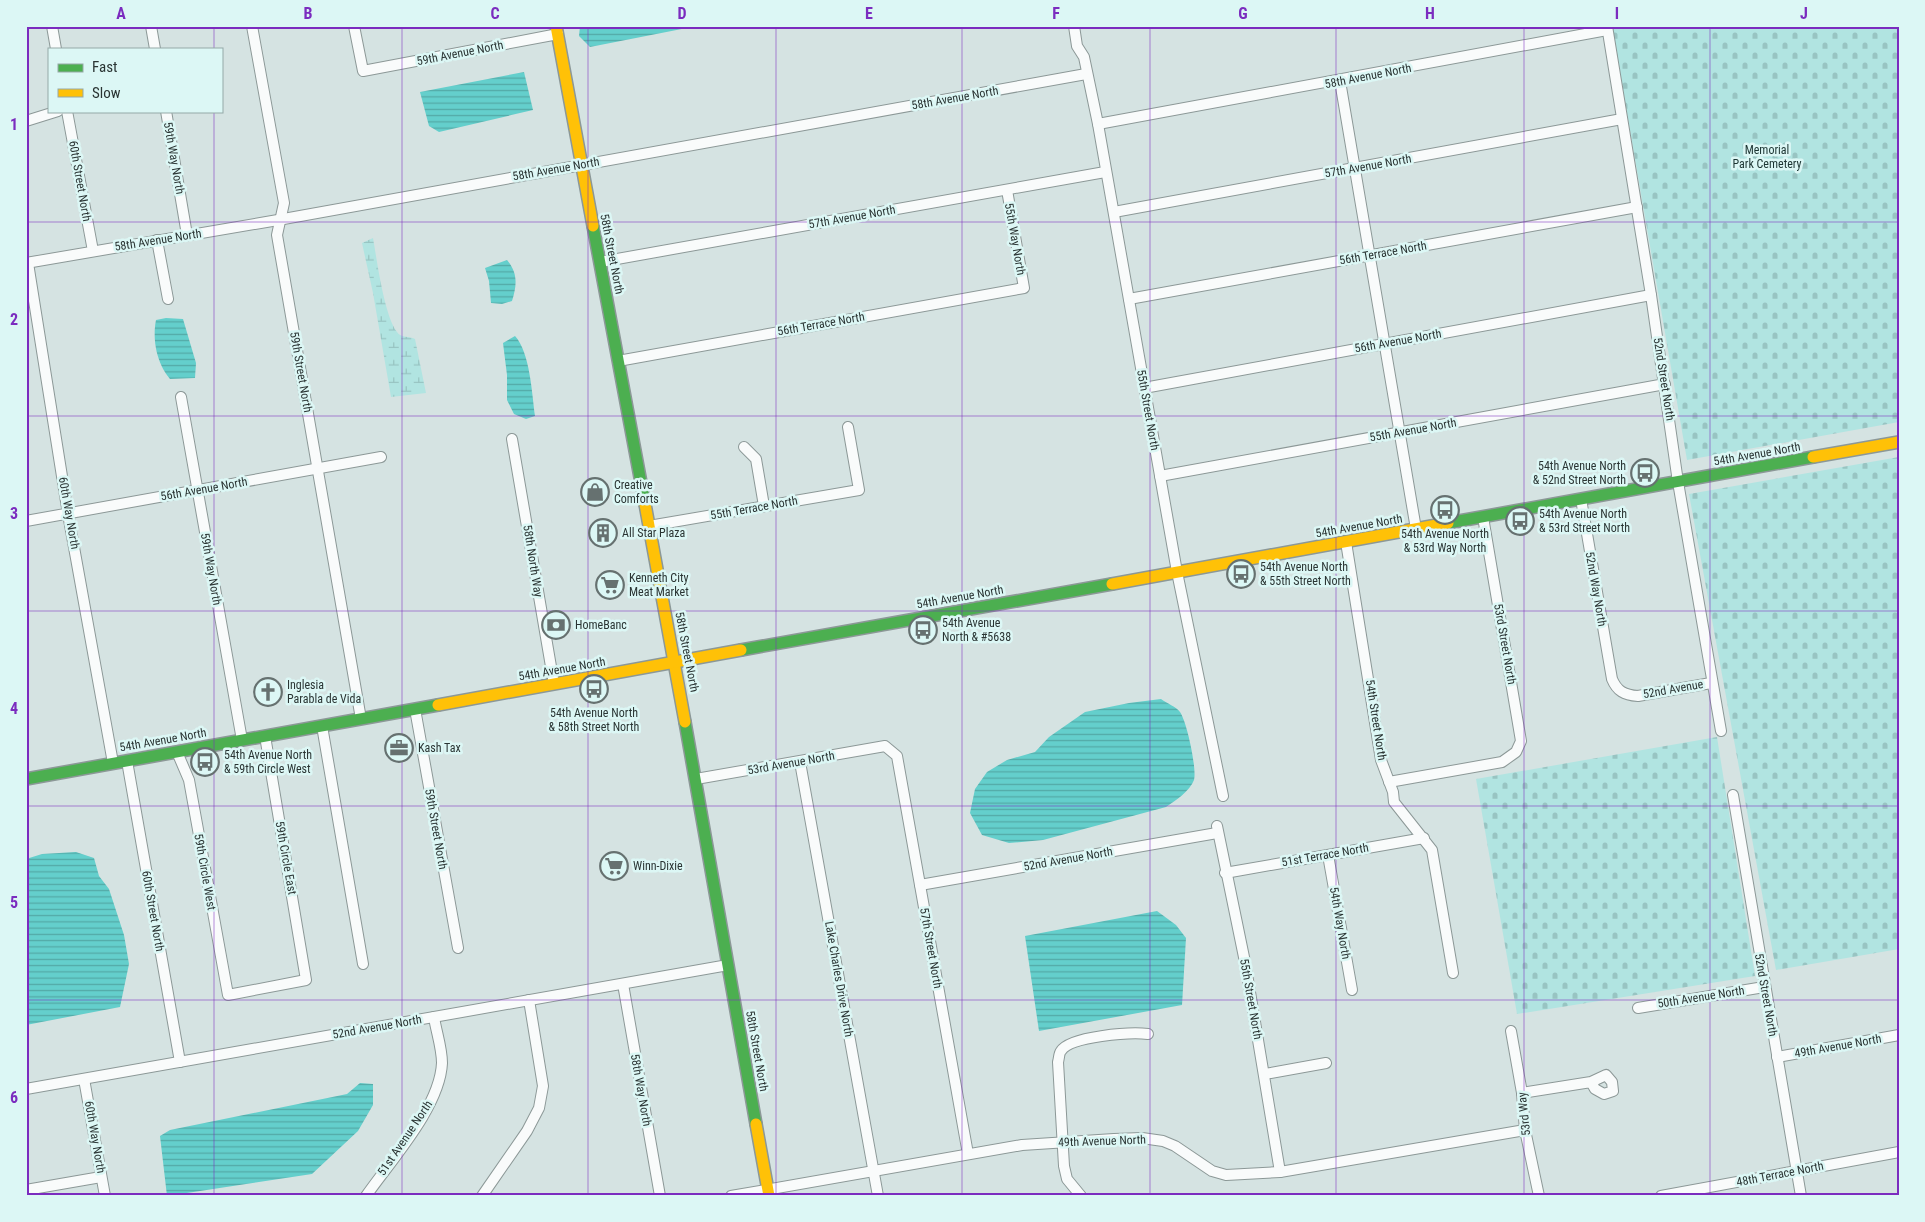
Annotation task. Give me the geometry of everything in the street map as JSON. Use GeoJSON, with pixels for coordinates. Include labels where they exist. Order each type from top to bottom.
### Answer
{"type":"FeatureCollection","features":[{"type":"Feature","properties":{"kind":"main road","name":"58th Street North"},"geometry":{"type":"LineString","coordinates":[[557,30],[675,663],[768,1192]]}},
{"type":"Feature","properties":{"kind":"main road","name":"54th Avenue North"},"geometry":{"type":"LineString","coordinates":[[26,779],[1899,442]]}},
{"type":"Feature","properties":{"kind":"street"},"geometry":{"type":"LineString","coordinates":[[52,26],[56,48]]}},
{"type":"Feature","properties":{"kind":"street"},"geometry":{"type":"LineString","coordinates":[[151,26],[155,48]]}},
{"type":"Feature","properties":{"kind":"street","name":"59th Street North"},"geometry":{"type":"LineString","coordinates":[[252,26],[284,204],[278,220],[276,236],[361,719]]}},
{"type":"Feature","properties":{"kind":"street","name":"59th Avenue North"},"geometry":{"type":"LineString","coordinates":[[354,26],[363,71],[557,30]]}},
{"type":"Feature","properties":{"kind":"street","name":"55th Street North"},"geometry":{"type":"LineString","coordinates":[[1074,26],[1077,46],[1084,57],[1086,74],[1098,124],[1177,572],[1223,796]]}},
{"type":"Feature","properties":{"kind":"street","name":"58th Avenue North"},"geometry":{"type":"LineString","coordinates":[[1098,124],[1340,81],[1607,28]]}},
{"type":"Feature","properties":{"kind":"street","name":"52nd Street North"},"geometry":{"type":"LineString","coordinates":[[1607,28],[1665,384],[1678,482],[1711,683],[1721,731]]}},
{"type":"Feature","properties":{"kind":"street","name":"58th Avenue North"},"geometry":{"type":"LineString","coordinates":[[27,263],[278,220],[1086,74]]}},
{"type":"Feature","properties":{"kind":"street"},"geometry":{"type":"LineString","coordinates":[[1340,81],[1416,529]]}},
{"type":"Feature","properties":{"kind":"street"},"geometry":{"type":"LineString","coordinates":[[26,121],[55,112]]}},
{"type":"Feature","properties":{"kind":"street","name":"60th Street North"},"geometry":{"type":"LineString","coordinates":[[67,112],[93,251]]}},
{"type":"Feature","properties":{"kind":"street","name":"59th Way North"},"geometry":{"type":"LineString","coordinates":[[166,112],[187,235]]}},
{"type":"Feature","properties":{"kind":"street","name":"57th Avenue North"},"geometry":{"type":"LineString","coordinates":[[1114,212],[1622,119]]}},
{"type":"Feature","properties":{"kind":"street","name":"57th Avenue North"},"geometry":{"type":"LineString","coordinates":[[600,262],[1105,172]]}},
{"type":"Feature","properties":{"kind":"street","name":"55th Way North"},"geometry":{"type":"LineString","coordinates":[[1007,190],[1024,288]]}},
{"type":"Feature","properties":{"kind":"street","name":"56th Terrace North"},"geometry":{"type":"LineString","coordinates":[[1129,299],[1637,207]]}},
{"type":"Feature","properties":{"kind":"street"},"geometry":{"type":"LineString","coordinates":[[157,240],[168,299]]}},
{"type":"Feature","properties":{"kind":"street","name":"60th Way North"},"geometry":{"type":"LineString","coordinates":[[27,263],[68,514],[113,763]]}},
{"type":"Feature","properties":{"kind":"street","name":"56th Terrace North"},"geometry":{"type":"LineString","coordinates":[[618,361],[1024,288]]}},
{"type":"Feature","properties":{"kind":"street","name":"56th Avenue North"},"geometry":{"type":"LineString","coordinates":[[1144,388],[1651,295]]}},
{"type":"Feature","properties":{"kind":"street","name":"55th Avenue North"},"geometry":{"type":"LineString","coordinates":[[1160,476],[1665,384]]}},
{"type":"Feature","properties":{"kind":"street","name":"59th Way North"},"geometry":{"type":"LineString","coordinates":[[181,397],[242,740]]}},
{"type":"Feature","properties":{"kind":"street","name":"55th Terrace North"},"geometry":{"type":"LineString","coordinates":[[649,526],[859,490],[848,427]]}},
{"type":"Feature","properties":{"kind":"street","name":"58th North Way"},"geometry":{"type":"LineString","coordinates":[[512,438],[554,684]]}},
{"type":"Feature","properties":{"kind":"street"},"geometry":{"type":"LineString","coordinates":[[744,447],[756,459],[764,506]]}},
{"type":"Feature","properties":{"kind":"street","name":"56th Avenue North"},"geometry":{"type":"LineString","coordinates":[[26,521],[381,457]]}},
{"type":"Feature","properties":{"kind":"street","name":"52nd Way North"},"geometry":{"type":"LineString","coordinates":[[1581,500],[1612,679]]}},
{"type":"Feature","properties":{"kind":"street","name":"53rd Street North"},"geometry":{"type":"LineString","coordinates":[[1389,782],[1502,762],[1516,752],[1522,741],[1484,517]]}},
{"type":"Feature","properties":{"kind":"street","name":"54th Street North"},"geometry":{"type":"LineString","coordinates":[[1346,542],[1381,760],[1394,802],[1432,850],[1453,973]]}},
{"type":"Feature","properties":{"kind":"street","name":"52nd Avenue"},"geometry":{"type":"LineString","coordinates":[[1612,679],[1616,689],[1628,695],[1638,696],[1711,683]]}},
{"type":"Feature","properties":{"kind":"street","name":"59th Street North"},"geometry":{"type":"LineString","coordinates":[[415,709],[458,948]]}},
{"type":"Feature","properties":{"kind":"street"},"geometry":{"type":"LineString","coordinates":[[322,726],[363,964]]}},
{"type":"Feature","properties":{"kind":"street","name":"59th Circle East"},"geometry":{"type":"LineString","coordinates":[[228,995],[306,980],[265,736]]}},
{"type":"Feature","properties":{"kind":"street","name":"53rd Avenue North"},"geometry":{"type":"LineString","coordinates":[[696,779],[886,746]]}},
{"type":"Feature","properties":{"kind":"street","name":"57th Street North"},"geometry":{"type":"LineString","coordinates":[[886,746],[898,756],[968,1154]]}},
{"type":"Feature","properties":{"kind":"street","name":"59th Circle West"},"geometry":{"type":"LineString","coordinates":[[177,752],[188,780],[228,995]]}},
{"type":"Feature","properties":{"kind":"street","name":"60th Street North"},"geometry":{"type":"LineString","coordinates":[[127,761],[180,1062]]}},
{"type":"Feature","properties":{"kind":"street","name":"Lake Charles Drive North"},"geometry":{"type":"LineString","coordinates":[[800,762],[878,1196]]}},
{"type":"Feature","properties":{"kind":"street","name":"52nd Street North"},"geometry":{"type":"LineString","coordinates":[[1733,794],[1764,987],[1801,1196]]}},
{"type":"Feature","properties":{"kind":"street","name":"55th Street North"},"geometry":{"type":"LineString","coordinates":[[1217,830],[1245,962],[1280,1172]]}},
{"type":"Feature","properties":{"kind":"street","name":"52nd Avenue North"},"geometry":{"type":"LineString","coordinates":[[920,885],[1217,830]]}},
{"type":"Feature","properties":{"kind":"street","name":"51st Terrace North"},"geometry":{"type":"LineString","coordinates":[[1225,873],[1424,838]]}},
{"type":"Feature","properties":{"kind":"street","name":"54th Way North"},"geometry":{"type":"LineString","coordinates":[[1328,855],[1352,990]]}},
{"type":"Feature","properties":{"kind":"street","name":"52nd Avenue North"},"geometry":{"type":"LineString","coordinates":[[26,1089],[728,965]]}},
{"type":"Feature","properties":{"kind":"street","name":"58th Way North"},"geometry":{"type":"LineString","coordinates":[[622,984],[660,1196]]}},
{"type":"Feature","properties":{"kind":"street","name":"50th Avenue North"},"geometry":{"type":"LineString","coordinates":[[1638,1008],[1764,987]]}},
{"type":"Feature","properties":{"kind":"street"},"geometry":{"type":"LineString","coordinates":[[482,1196],[528,1131],[539,1108],[543,1086],[529,1000]]}},
{"type":"Feature","properties":{"kind":"street","name":"51st Avenue North"},"geometry":{"type":"LineString","coordinates":[[366,1196],[429,1107],[440,1077],[442,1060],[434,1017]]}},
{"type":"Feature","properties":{"kind":"street","name":"53rd Way"},"geometry":{"type":"LineString","coordinates":[[1511,1031],[1522,1093],[1524,1130],[1539,1196]]}},
{"type":"Feature","properties":{"kind":"street"},"geometry":{"type":"LineString","coordinates":[[1081,1196],[1067,1179],[1058,1062],[1061,1051],[1068,1044],[1077,1041],[1116,1035],[1148,1034]]}},
{"type":"Feature","properties":{"kind":"street","name":"49th Avenue North"},"geometry":{"type":"LineString","coordinates":[[1777,1057],[1899,1036]]}},
{"type":"Feature","properties":{"kind":"street"},"geometry":{"type":"LineString","coordinates":[[1264,1074],[1326,1063]]}},
{"type":"Feature","properties":{"kind":"street","name":"60th Way North"},"geometry":{"type":"LineString","coordinates":[[84,1079],[105,1196]]}},
{"type":"Feature","properties":{"kind":"street"},"geometry":{"type":"LineString","coordinates":[[1522,1093],[1591,1082]]}},
{"type":"Feature","properties":{"kind":"street","name":"49th Avenue North"},"geometry":{"type":"LineString","coordinates":[[731,1196],[768,1192],[1022,1145],[1142,1138],[1162,1141],[1175,1146],[1212,1171],[1226,1175],[1280,1172],[1524,1130]]}},
{"type":"Feature","properties":{"kind":"street","name":"48th Terrace North"},"geometry":{"type":"LineString","coordinates":[[1661,1196],[1899,1152]]}},
{"type":"Feature","properties":{"kind":"street"},"geometry":{"type":"LineString","coordinates":[[26,1190],[101,1176]]}},
{"type":"Feature","properties":{"kind":"green space","name":"Memorial Park Cemetery"},"geometry":{"type":"Polygon","coordinates":[[[1612,26],[1899,26],[1899,422],[1687,460],[1612,26]]]}},
{"type":"Feature","properties":{"kind":"green space"},"geometry":{"type":"Polygon","coordinates":[[[373,238],[388,313],[392,324],[399,334],[415,339],[426,393],[391,397],[373,293],[362,243],[373,238]]]}},
{"type":"Feature","properties":{"kind":"green space"},"geometry":{"type":"Polygon","coordinates":[[[1899,457],[1899,949],[1776,970],[1689,494],[1899,457]]]}},
{"type":"Feature","properties":{"kind":"green space"},"geometry":{"type":"Polygon","coordinates":[[[1717,737],[1755,976],[1517,1014],[1476,779],[1717,737]]]}},
{"type":"Feature","properties":{"kind":"water"},"geometry":{"type":"Polygon","coordinates":[[[580,26],[697,26],[590,47],[579,36],[580,26]]]}},
{"type":"Feature","properties":{"kind":"water"},"geometry":{"type":"Polygon","coordinates":[[[788,26],[855,26],[795,28],[788,26]]]}},
{"type":"Feature","properties":{"kind":"water"},"geometry":{"type":"Polygon","coordinates":[[[524,72],[533,110],[439,132],[429,126],[420,92],[524,72]]]}},
{"type":"Feature","properties":{"kind":"water"},"geometry":{"type":"Polygon","coordinates":[[[507,260],[516,279],[512,301],[502,304],[491,303],[489,281],[485,268],[507,260]]]}},
{"type":"Feature","properties":{"kind":"water"},"geometry":{"type":"Polygon","coordinates":[[[166,318],[183,319],[196,363],[195,378],[170,379],[162,366],[155,344],[155,328],[156,320],[166,318]]]}},
{"type":"Feature","properties":{"kind":"water"},"geometry":{"type":"Polygon","coordinates":[[[515,336],[524,352],[531,385],[535,416],[526,419],[514,414],[507,400],[507,375],[503,343],[515,336]]]}},
{"type":"Feature","properties":{"kind":"water"},"geometry":{"type":"Polygon","coordinates":[[[1161,699],[1176,708],[1183,717],[1193,756],[1194,780],[1186,792],[1178,799],[1166,807],[1043,840],[1009,843],[982,835],[970,813],[975,789],[987,772],[1007,760],[1035,752],[1049,737],[1085,712],[1161,699]]]}},
{"type":"Feature","properties":{"kind":"water"},"geometry":{"type":"Polygon","coordinates":[[[76,852],[94,858],[99,876],[109,889],[124,935],[129,964],[120,1007],[26,1025],[26,859],[42,854],[76,852]]]}},
{"type":"Feature","properties":{"kind":"water"},"geometry":{"type":"Polygon","coordinates":[[[1157,911],[1176,925],[1186,938],[1182,1005],[1039,1031],[1025,936],[1157,911]]]}},
{"type":"Feature","properties":{"kind":"water"},"geometry":{"type":"Polygon","coordinates":[[[360,1083],[373,1084],[373,1105],[358,1131],[312,1174],[167,1196],[160,1136],[170,1130],[347,1094],[360,1083]]]}},
{"type":"Feature","properties":{"kind":"traffic: fast"},"geometry":{"type":"LineString","coordinates":[[593,226],[645,504]]}},
{"type":"Feature","properties":{"kind":"traffic: fast"},"geometry":{"type":"LineString","coordinates":[[1448,523],[1813,457]]}},
{"type":"Feature","properties":{"kind":"traffic: fast"},"geometry":{"type":"LineString","coordinates":[[741,650],[1112,584]]}},
{"type":"Feature","properties":{"kind":"traffic: fast"},"geometry":{"type":"LineString","coordinates":[[26,779],[438,705]]}},
{"type":"Feature","properties":{"kind":"traffic: fast"},"geometry":{"type":"LineString","coordinates":[[685,722],[756,1124]]}},
{"type":"Feature","properties":{"kind":"traffic: slow"},"geometry":{"type":"LineString","coordinates":[[556,26],[593,226]]}},
{"type":"Feature","properties":{"kind":"traffic: slow"},"geometry":{"type":"LineString","coordinates":[[1813,457],[1899,442]]}},
{"type":"Feature","properties":{"kind":"traffic: slow"},"geometry":{"type":"LineString","coordinates":[[645,504],[685,722]]}},
{"type":"Feature","properties":{"kind":"traffic: slow"},"geometry":{"type":"LineString","coordinates":[[1112,584],[1448,523]]}},
{"type":"Feature","properties":{"kind":"traffic: slow"},"geometry":{"type":"LineString","coordinates":[[438,705],[741,650]]}},
{"type":"Feature","properties":{"kind":"traffic: slow"},"geometry":{"type":"LineString","coordinates":[[756,1124],[769,1196]]}},
{"type":"Feature","properties":{"kind":"place","name":"54th Avenue North & 52nd Street North"},"geometry":{"type":"Point","coordinates":[1645,473]}},
{"type":"Feature","properties":{"kind":"place","name":"Creative Comforts"},"geometry":{"type":"Point","coordinates":[595,492]}},
{"type":"Feature","properties":{"kind":"place","name":"54th Avenue North & 53rd Way North"},"geometry":{"type":"Point","coordinates":[1445,510]}},
{"type":"Feature","properties":{"kind":"place","name":"54th Avenue North & 53rd Street North"},"geometry":{"type":"Point","coordinates":[1520,521]}},
{"type":"Feature","properties":{"kind":"place","name":"All Star Plaza"},"geometry":{"type":"Point","coordinates":[603,533]}},
{"type":"Feature","properties":{"kind":"place","name":"54th Avenue North & 55th Street North"},"geometry":{"type":"Point","coordinates":[1241,574]}},
{"type":"Feature","properties":{"kind":"place","name":"Kenneth City Meat Market"},"geometry":{"type":"Point","coordinates":[610,585]}},
{"type":"Feature","properties":{"kind":"place","name":"HomeBanc"},"geometry":{"type":"Point","coordinates":[556,625]}},
{"type":"Feature","properties":{"kind":"place","name":"54th Avenue North & #5638"},"geometry":{"type":"Point","coordinates":[923,630]}},
{"type":"Feature","properties":{"kind":"place","name":"54th Avenue North & 58th Street North"},"geometry":{"type":"Point","coordinates":[594,689]}},
{"type":"Feature","properties":{"kind":"place","name":"Inglesia Parabla de Vida"},"geometry":{"type":"Point","coordinates":[268,692]}},
{"type":"Feature","properties":{"kind":"place","name":"Kash Tax"},"geometry":{"type":"Point","coordinates":[399,748]}},
{"type":"Feature","properties":{"kind":"place","name":"54th Avenue North & 59th Circle West"},"geometry":{"type":"Point","coordinates":[205,762]}},
{"type":"Feature","properties":{"kind":"place","name":"Winn-Dixie"},"geometry":{"type":"Point","coordinates":[614,866]}}]}
